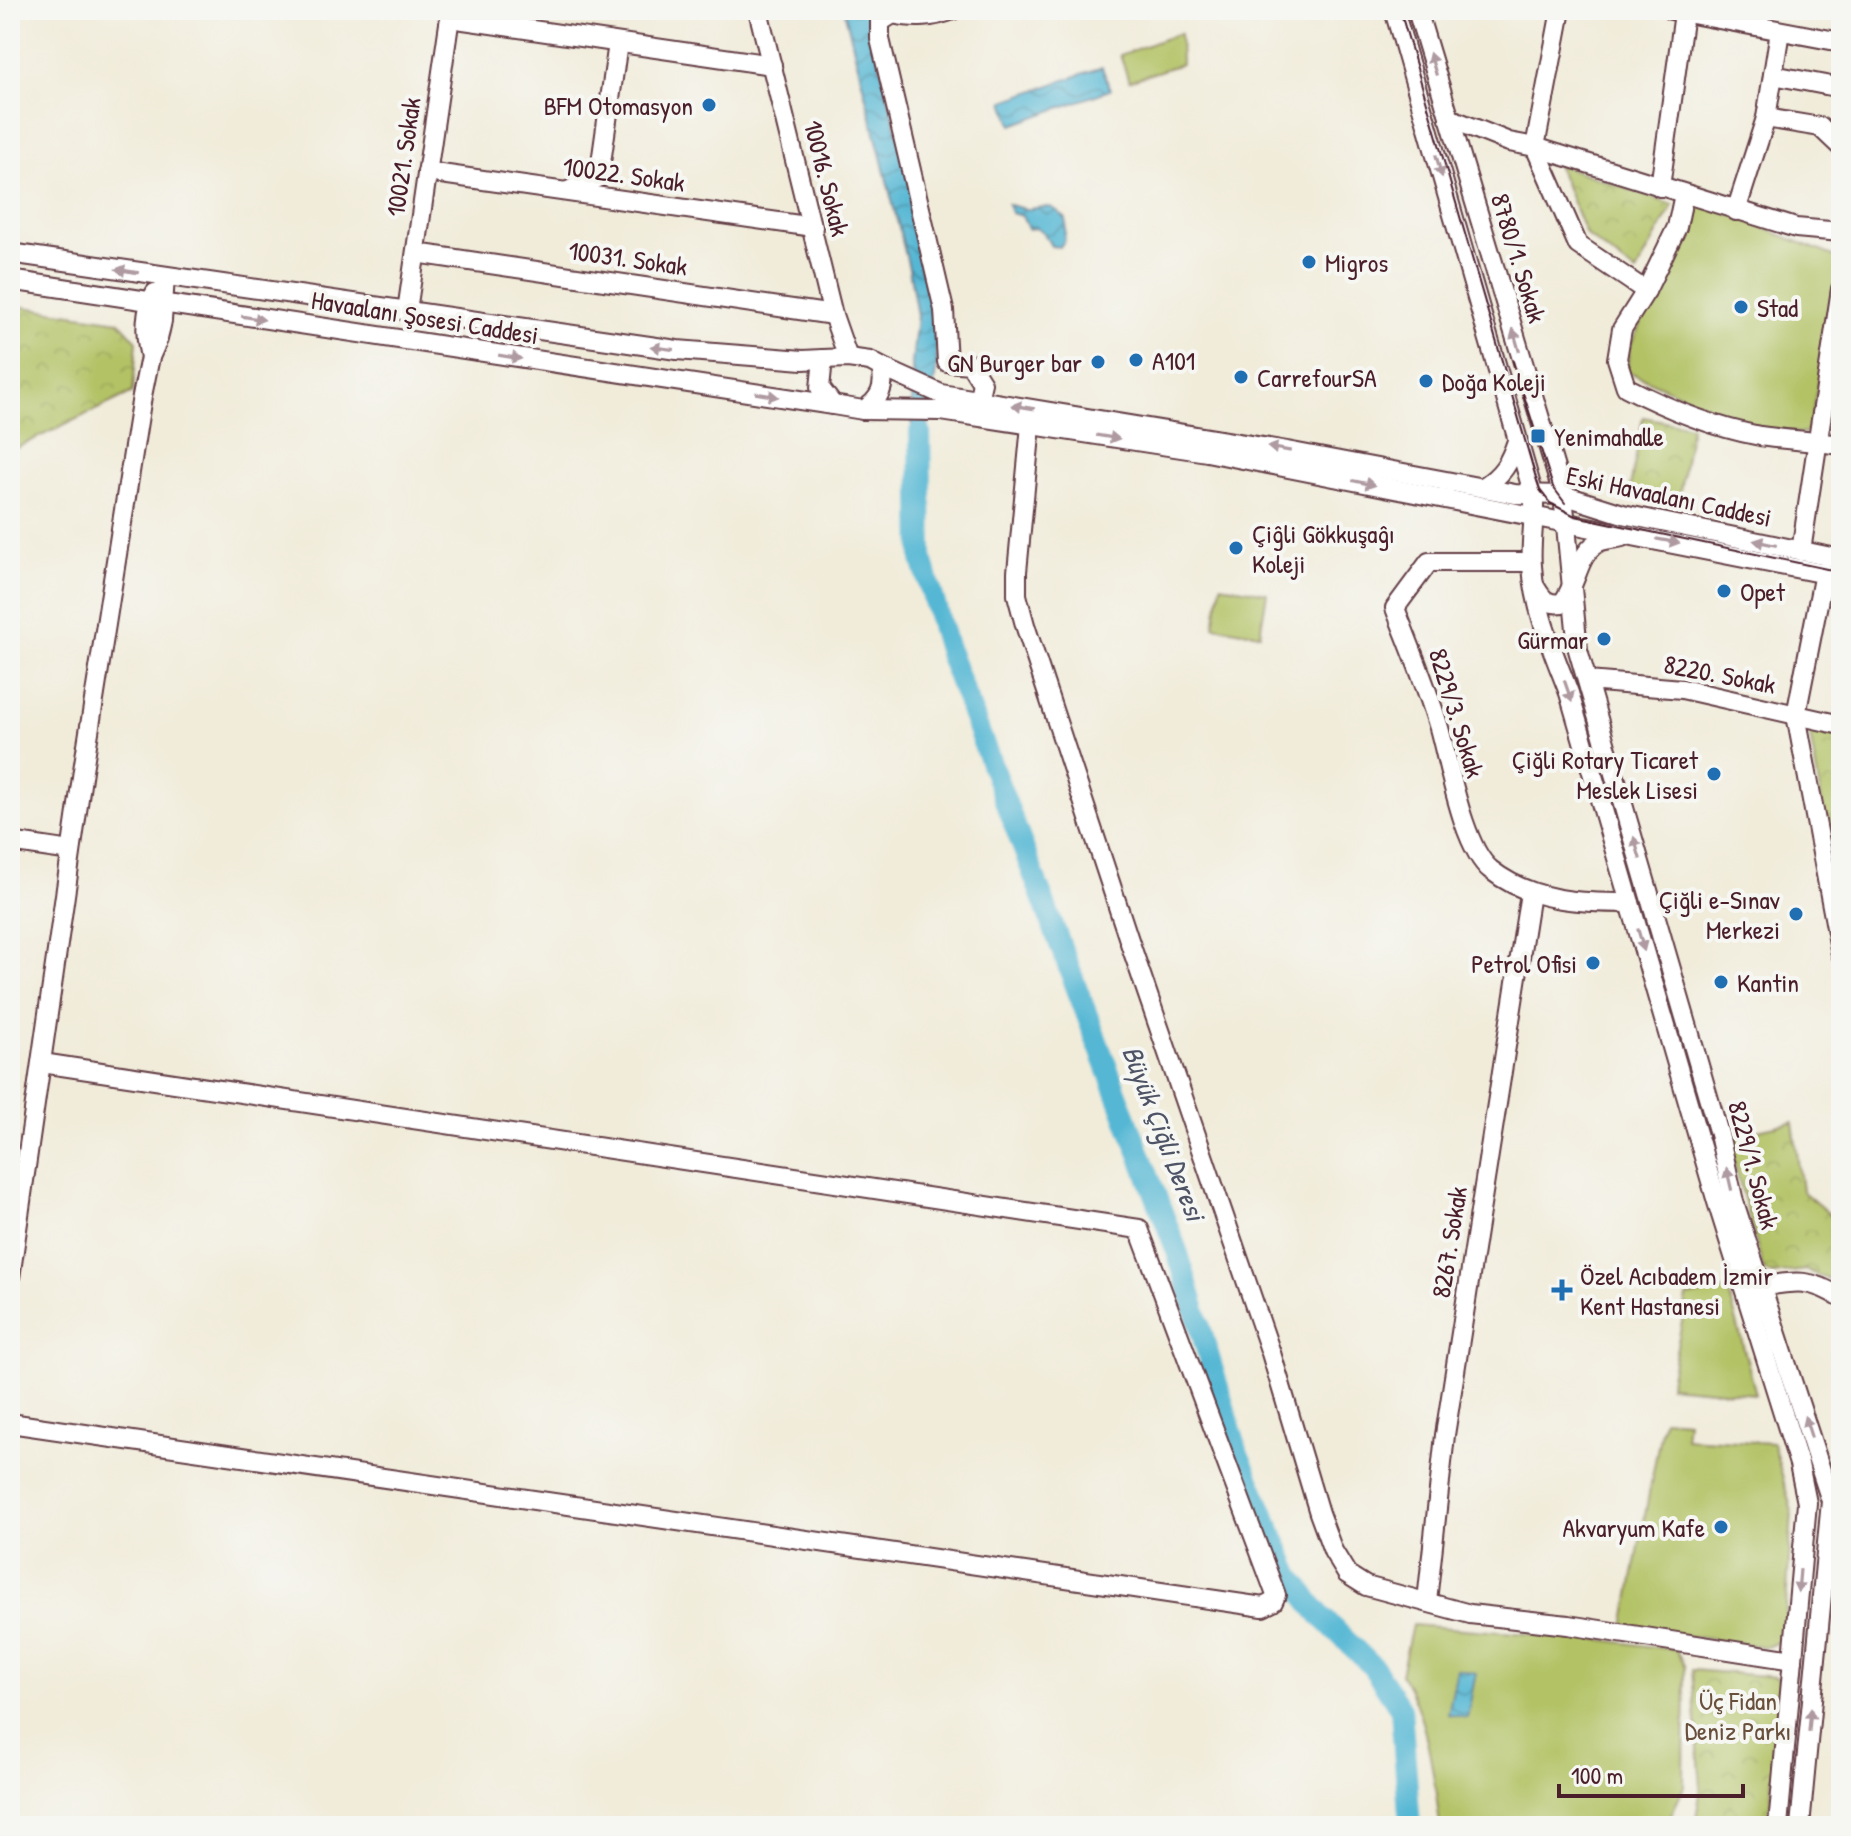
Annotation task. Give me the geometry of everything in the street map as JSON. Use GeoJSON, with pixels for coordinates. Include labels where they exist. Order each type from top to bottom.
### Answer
{"type":"FeatureCollection","features":[{"type":"Feature","properties":{"kind":"street","name":"10016. Sokak"},"geometry":{"type":"LineString","coordinates":[[758,10],[833,315],[848,358]]}},
{"type":"Feature","properties":{"kind":"street"},"geometry":{"type":"LineString","coordinates":[[943,400],[947,362],[944,310],[880,39],[880,22],[893,14],[913,19],[935,17],[953,10]]}},
{"type":"Feature","properties":{"kind":"street","name":"8229/1. Sokak"},"geometry":{"type":"LineString","coordinates":[[1394,10],[1534,496],[1531,562],[1546,636],[1569,693],[1717,1202],[1799,1464],[1807,1503],[1778,1826]]}},
{"type":"Feature","properties":{"kind":"street","name":"8780/1. Sokak"},"geometry":{"type":"LineString","coordinates":[[1417,10],[1563,495],[1564,522]]}},
{"type":"Feature","properties":{"kind":"street"},"geometry":{"type":"LineString","coordinates":[[1561,10],[1535,147],[1578,245],[1646,291]]}},
{"type":"Feature","properties":{"kind":"street"},"geometry":{"type":"LineString","coordinates":[[1660,187],[1685,12],[1840,40]]}},
{"type":"Feature","properties":{"kind":"street"},"geometry":{"type":"LineString","coordinates":[[450,14],[772,65]]}},
{"type":"Feature","properties":{"kind":"street","name":"10021. Sokak"},"geometry":{"type":"LineString","coordinates":[[407,311],[450,14]]}},
{"type":"Feature","properties":{"kind":"street"},"geometry":{"type":"LineString","coordinates":[[1736,211],[1766,118],[1780,31]]}},
{"type":"Feature","properties":{"kind":"street"},"geometry":{"type":"LineString","coordinates":[[567,192],[599,177],[618,43]]}},
{"type":"Feature","properties":{"kind":"street"},"geometry":{"type":"LineString","coordinates":[[1773,75],[1841,88]]}},
{"type":"Feature","properties":{"kind":"street"},"geometry":{"type":"LineString","coordinates":[[1449,118],[1509,142],[1535,147],[1736,211],[1796,228],[1840,235]]}},
{"type":"Feature","properties":{"kind":"street"},"geometry":{"type":"LineString","coordinates":[[1766,118],[1820,127],[1841,147]]}},
{"type":"Feature","properties":{"kind":"street","name":"10022. Sokak"},"geometry":{"type":"LineString","coordinates":[[427,172],[813,227]]}},
{"type":"Feature","properties":{"kind":"street"},"geometry":{"type":"LineString","coordinates":[[1684,194],[1677,227],[1646,291],[1622,329],[1617,359],[1626,387],[1665,407],[1716,425],[1761,436],[1841,445]]}},
{"type":"Feature","properties":{"kind":"street","name":"Havaalanı Şosesi Caddesi"},"geometry":{"type":"LineString","coordinates":[[10,253],[677,350],[823,359]]}},
{"type":"Feature","properties":{"kind":"street","name":"10031. Sokak"},"geometry":{"type":"LineString","coordinates":[[416,253],[833,315]]}},
{"type":"Feature","properties":{"kind":"street"},"geometry":{"type":"LineString","coordinates":[[10,1278],[16,1210],[42,1063],[71,851],[157,302],[165,277]]}},
{"type":"Feature","properties":{"kind":"street","name":"Havaalanı Şosesi Caddesi"},"geometry":{"type":"LineString","coordinates":[[10,280],[833,405]]}},
{"type":"Feature","properties":{"kind":"street"},"geometry":{"type":"LineString","coordinates":[[1801,551],[1838,325],[1841,289]]}},
{"type":"Feature","properties":{"kind":"street"},"geometry":{"type":"LineString","coordinates":[[114,295],[129,310],[151,345]]}},
{"type":"Feature","properties":{"kind":"street"},"geometry":{"type":"LineString","coordinates":[[151,345],[183,318],[208,311]]}},
{"type":"Feature","properties":{"kind":"street"},"geometry":{"type":"LineString","coordinates":[[823,359],[870,361],[943,400],[910,411],[863,410],[833,405],[820,388],[823,359]]}},
{"type":"Feature","properties":{"kind":"street"},"geometry":{"type":"LineString","coordinates":[[947,362],[970,364],[982,383],[978,400],[963,415]]}},
{"type":"Feature","properties":{"kind":"street"},"geometry":{"type":"LineString","coordinates":[[863,410],[879,397],[883,387],[881,367]]}},
{"type":"Feature","properties":{"kind":"street","name":"Eski Havaalanı Caddesi"},"geometry":{"type":"LineString","coordinates":[[943,400],[978,400],[1134,424],[1534,496],[1563,495],[1623,514],[1841,559]]}},
{"type":"Feature","properties":{"kind":"street","name":"Eski Havaalanı Caddesi"},"geometry":{"type":"LineString","coordinates":[[943,400],[963,415],[1207,452],[1833,575]]}},
{"type":"Feature","properties":{"kind":"street"},"geometry":{"type":"LineString","coordinates":[[1031,425],[1017,572],[1017,595],[1023,618],[1131,946],[1271,1353],[1319,1513],[1333,1551],[1347,1574],[1366,1586],[1470,1614],[1568,1625],[1793,1660]]}},
{"type":"Feature","properties":{"kind":"street"},"geometry":{"type":"LineString","coordinates":[[1483,487],[1498,478],[1517,441]]}},
{"type":"Feature","properties":{"kind":"street","name":"8229/1. Sokak"},"geometry":{"type":"LineString","coordinates":[[1564,522],[1578,650],[1719,1134],[1734,1202],[1836,1501],[1800,1826]]}},
{"type":"Feature","properties":{"kind":"street"},"geometry":{"type":"LineString","coordinates":[[1534,586],[1543,600],[1552,604],[1562,603],[1571,593],[1583,558],[1598,543],[1632,535]]}},
{"type":"Feature","properties":{"kind":"street","name":"8229/3. Sokak"},"geometry":{"type":"LineString","coordinates":[[1530,893],[1489,868],[1469,834],[1456,797],[1439,728],[1395,608],[1429,562],[1531,562]]}},
{"type":"Feature","properties":{"kind":"street"},"geometry":{"type":"LineString","coordinates":[[1833,575],[1796,715],[1841,954]]}},
{"type":"Feature","properties":{"kind":"street","name":"8220. Sokak"},"geometry":{"type":"LineString","coordinates":[[1588,681],[1682,689],[1841,725]]}},
{"type":"Feature","properties":{"kind":"street"},"geometry":{"type":"LineString","coordinates":[[10,842],[71,851]]}},
{"type":"Feature","properties":{"kind":"street"},"geometry":{"type":"LineString","coordinates":[[1530,893],[1582,903],[1630,903]]}},
{"type":"Feature","properties":{"kind":"street","name":"8267. Sokak"},"geometry":{"type":"LineString","coordinates":[[1427,1601],[1445,1435],[1530,893]]}},
{"type":"Feature","properties":{"kind":"street"},"geometry":{"type":"LineString","coordinates":[[10,1423],[1263,1607],[1273,1602],[1276,1595],[1139,1229],[42,1063]]}},
{"type":"Feature","properties":{"kind":"street"},"geometry":{"type":"LineString","coordinates":[[1761,1287],[1798,1280],[1823,1286],[1841,1298]]}},
{"type":"Feature","properties":{"kind":"street"},"geometry":{"type":"LineString","coordinates":[[1807,1503],[1836,1501]]}},
{"type":"Feature","properties":{"kind":"green space"},"geometry":{"type":"Polygon","coordinates":[[[1180,33],[1181,64],[1129,81],[1120,55],[1180,33]]]}},
{"type":"Feature","properties":{"kind":"green space"},"geometry":{"type":"Polygon","coordinates":[[[1557,164],[1673,205],[1636,273],[1586,235],[1557,164]]]}},
{"type":"Feature","properties":{"kind":"green space","name":"Stad"},"geometry":{"type":"Polygon","coordinates":[[[1699,202],[1841,259],[1810,426],[1805,434],[1757,428],[1627,371],[1629,348],[1699,202]]]}},
{"type":"Feature","properties":{"kind":"green space"},"geometry":{"type":"Polygon","coordinates":[[[10,305],[119,321],[137,341],[133,392],[10,451],[10,305]]]}},
{"type":"Feature","properties":{"kind":"green space"},"geometry":{"type":"Polygon","coordinates":[[[1643,417],[1691,426],[1678,503],[1629,494],[1643,417]]]}},
{"type":"Feature","properties":{"kind":"green space"},"geometry":{"type":"Polygon","coordinates":[[[1221,585],[1267,593],[1260,634],[1214,626],[1221,585]]]}},
{"type":"Feature","properties":{"kind":"green space"},"geometry":{"type":"Polygon","coordinates":[[[1816,729],[1841,734],[1841,862],[1834,873],[1810,735],[1816,729]]]}},
{"type":"Feature","properties":{"kind":"green space"},"geometry":{"type":"Polygon","coordinates":[[[1793,1122],[1802,1191],[1841,1224],[1841,1285],[1806,1270],[1773,1274],[1764,1271],[1727,1137],[1793,1122]]]}},
{"type":"Feature","properties":{"kind":"green space"},"geometry":{"type":"Polygon","coordinates":[[[1728,1289],[1756,1394],[1669,1386],[1687,1297],[1728,1289]]]}},
{"type":"Feature","properties":{"kind":"green space"},"geometry":{"type":"Polygon","coordinates":[[[1663,1419],[1687,1421],[1685,1438],[1773,1443],[1792,1512],[1784,1639],[1767,1647],[1624,1627],[1663,1419]]]}},
{"type":"Feature","properties":{"kind":"green space"},"geometry":{"type":"Polygon","coordinates":[[[1412,1625],[1604,1640],[1676,1650],[1685,1667],[1684,1787],[1666,1826],[1606,1826],[1599,1822],[1572,1826],[1440,1826],[1424,1728],[1401,1674],[1412,1625]]]}},
{"type":"Feature","properties":{"kind":"green space","name":"Üç Fidan Deniz Parkı"},"geometry":{"type":"Polygon","coordinates":[[[1692,1670],[1777,1677],[1781,1684],[1768,1826],[1695,1826],[1701,1787],[1692,1670]]]}},
{"type":"Feature","properties":{"kind":"water"},"geometry":{"type":"Polygon","coordinates":[[[844,10],[866,10],[910,181],[932,298],[937,364],[927,432],[912,430],[912,363],[917,316],[909,268],[844,10]]]}},
{"type":"Feature","properties":{"kind":"water"},"geometry":{"type":"Polygon","coordinates":[[[1102,67],[1110,90],[1012,125],[1004,101],[1102,67]]]}},
{"type":"Feature","properties":{"kind":"water"},"geometry":{"type":"Polygon","coordinates":[[[1008,204],[1018,208],[1049,207],[1056,210],[1066,219],[1064,241],[1060,247],[1051,246],[1040,230],[1028,229],[1022,216],[1011,213],[1008,204]]]}},
{"type":"Feature","properties":{"kind":"water"},"geometry":{"type":"Polygon","coordinates":[[[1457,1669],[1476,1673],[1467,1718],[1448,1714],[1457,1669]]]}},
{"type":"Feature","properties":{"kind":"waterway","name":"Büyük Çiğli Deresi"},"geometry":{"type":"LineString","coordinates":[[920,432],[922,559],[949,653],[1178,1254],[1238,1454],[1291,1577],[1320,1615],[1372,1666],[1401,1709],[1410,1826]]}},
{"type":"Feature","properties":{"kind":"tram line"},"geometry":{"type":"LineString","coordinates":[[1400,10],[1536,478],[1550,503],[1575,516],[1841,572]]}},
{"type":"Feature","properties":{"kind":"tram line"},"geometry":{"type":"LineString","coordinates":[[1513,361],[1553,487],[1565,503]]}},
{"type":"Feature","properties":{"kind":"tram line"},"geometry":{"type":"LineString","coordinates":[[10,1824],[26,1826]]}},
{"type":"Feature","properties":{"kind":"place","name":"BFM Otomasyon"},"geometry":{"type":"Point","coordinates":[709,105]}},
{"type":"Feature","properties":{"kind":"place","name":"Migros"},"geometry":{"type":"Point","coordinates":[1309,262]}},
{"type":"Feature","properties":{"kind":"place","name":"Stad"},"geometry":{"type":"Point","coordinates":[1741,307]}},
{"type":"Feature","properties":{"kind":"place","name":"A101"},"geometry":{"type":"Point","coordinates":[1136,360]}},
{"type":"Feature","properties":{"kind":"place","name":"GN Burger bar"},"geometry":{"type":"Point","coordinates":[1098,362]}},
{"type":"Feature","properties":{"kind":"place","name":"CarrefourSA"},"geometry":{"type":"Point","coordinates":[1241,377]}},
{"type":"Feature","properties":{"kind":"place","name":"Doğa Koleji"},"geometry":{"type":"Point","coordinates":[1426,381]}},
{"type":"Feature","properties":{"kind":"place","name":"Yenimahalle"},"geometry":{"type":"Point","coordinates":[1538,436]}},
{"type":"Feature","properties":{"kind":"place","name":"Çiĝli Gökkuşaĝı Koleji"},"geometry":{"type":"Point","coordinates":[1236,548]}},
{"type":"Feature","properties":{"kind":"place","name":"Opet"},"geometry":{"type":"Point","coordinates":[1724,591]}},
{"type":"Feature","properties":{"kind":"place","name":"Gürmar"},"geometry":{"type":"Point","coordinates":[1604,639]}},
{"type":"Feature","properties":{"kind":"place","name":"Çiğli Rotary Ticaret Meslek Lisesi"},"geometry":{"type":"Point","coordinates":[1714,774]}},
{"type":"Feature","properties":{"kind":"place","name":"Çiğli e-Sınav Merkezi"},"geometry":{"type":"Point","coordinates":[1796,914]}},
{"type":"Feature","properties":{"kind":"place","name":"Petrol Ofisi"},"geometry":{"type":"Point","coordinates":[1593,963]}},
{"type":"Feature","properties":{"kind":"place","name":"Kantin"},"geometry":{"type":"Point","coordinates":[1721,982]}},
{"type":"Feature","properties":{"kind":"place","name":"Özel Acıbadem İzmir Kent Hastanesi"},"geometry":{"type":"Point","coordinates":[1562,1290]}},
{"type":"Feature","properties":{"kind":"place","name":"Akvaryum Kafe"},"geometry":{"type":"Point","coordinates":[1721,1527]}}]}
